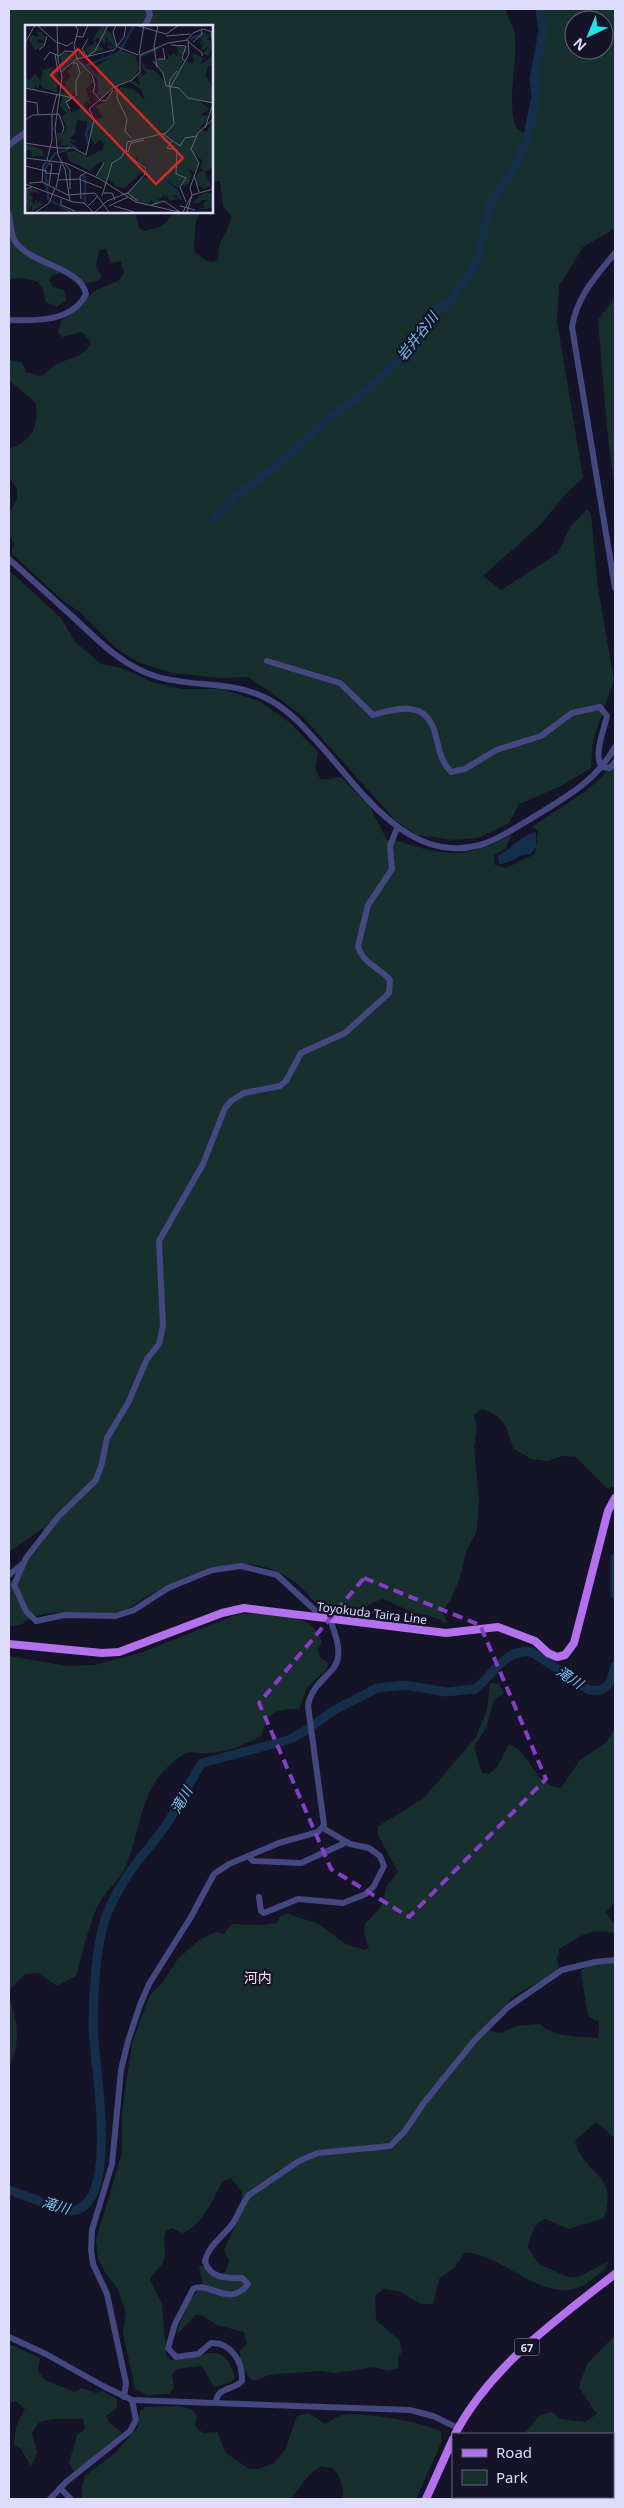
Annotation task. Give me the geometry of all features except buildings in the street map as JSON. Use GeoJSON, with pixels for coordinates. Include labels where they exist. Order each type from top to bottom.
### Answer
{"type":"FeatureCollection","features":[{"type":"Feature","properties":{"kind":"main road","name":"Toyokuda Taira Line"},"geometry":{"type":"LineString","coordinates":[[9,1644],[110,1654],[130,1649],[236,1609],[244,1608],[446,1633],[498,1627],[535,1641],[552,1656],[565,1655],[574,1643],[608,1512],[615,1498]]}},
{"type":"Feature","properties":{"kind":"main road","name":"67"},"geometry":{"type":"LineString","coordinates":[[456,2433],[478,2395],[509,2361],[615,2274]]}},
{"type":"Feature","properties":{"kind":"main road","name":"67"},"geometry":{"type":"LineString","coordinates":[[426,2499],[452,2440]]}},
{"type":"Feature","properties":{"kind":"street"},"geometry":{"type":"LineString","coordinates":[[146,25],[150,15],[148,9]]}},
{"type":"Feature","properties":{"kind":"street"},"geometry":{"type":"LineString","coordinates":[[9,146],[25,133]]}},
{"type":"Feature","properties":{"kind":"street"},"geometry":{"type":"LineString","coordinates":[[9,214],[12,236],[21,248],[42,262],[70,274],[85,288],[86,294],[77,307],[67,314],[31,321],[9,320]]}},
{"type":"Feature","properties":{"kind":"street"},"geometry":{"type":"LineString","coordinates":[[615,253],[584,293],[574,314],[572,327],[615,588]]}},
{"type":"Feature","properties":{"kind":"street"},"geometry":{"type":"LineString","coordinates":[[9,559],[106,647],[139,669],[155,676],[176,680],[236,686],[267,698],[301,724],[397,828],[415,839],[441,847],[480,845],[509,832],[592,778],[615,747]]}},
{"type":"Feature","properties":{"kind":"street"},"geometry":{"type":"LineString","coordinates":[[267,661],[340,683],[373,715],[404,707],[421,713],[429,719],[435,731],[440,756],[450,772],[465,770],[496,750],[541,736],[572,713],[600,707],[607,716],[599,750],[599,763],[602,767]]}},
{"type":"Feature","properties":{"kind":"street"},"geometry":{"type":"LineString","coordinates":[[602,767],[610,768],[615,762]]}},
{"type":"Feature","properties":{"kind":"street"},"geometry":{"type":"LineString","coordinates":[[9,1576],[22,1564],[58,1517],[96,1480],[107,1438],[132,1395],[147,1359],[159,1344],[163,1326],[159,1240],[203,1164],[225,1108],[231,1101],[244,1093],[280,1086],[286,1081],[300,1054],[345,1033],[389,993],[390,980],[384,972],[365,960],[358,946],[368,905],[392,869],[390,846],[397,828]]}},
{"type":"Feature","properties":{"kind":"street"},"geometry":{"type":"LineString","coordinates":[[22,1564],[14,1585],[26,1611],[36,1621],[65,1615],[116,1616],[134,1610],[168,1588],[207,1572],[241,1566],[277,1575],[307,1602],[318,1613],[319,1617]]}},
{"type":"Feature","properties":{"kind":"street"},"geometry":{"type":"LineString","coordinates":[[323,1828],[324,1820],[309,1718],[311,1693],[336,1665],[338,1658],[334,1628],[330,1618]]}},
{"type":"Feature","properties":{"kind":"street"},"geometry":{"type":"LineString","coordinates":[[259,1897],[261,1911],[264,1913],[298,1899],[343,1903],[366,1894],[374,1886],[383,1870],[383,1861],[375,1851],[347,1842],[323,1828]]}},
{"type":"Feature","properties":{"kind":"street"},"geometry":{"type":"LineString","coordinates":[[124,2397],[126,2383],[107,2294],[91,2258],[92,2230],[114,2155],[121,2070],[128,2041],[148,1984],[191,1917],[210,1878],[218,1870],[248,1856],[323,1828]]}},
{"type":"Feature","properties":{"kind":"street"},"geometry":{"type":"LineString","coordinates":[[248,1856],[253,1861],[269,1860],[301,1863],[347,1842]]}},
{"type":"Feature","properties":{"kind":"street"},"geometry":{"type":"LineString","coordinates":[[216,2402],[218,2394],[242,2381],[230,2348],[224,2344],[211,2343],[198,2354],[176,2357],[168,2348],[175,2324],[193,2289],[203,2287],[221,2294],[230,2295],[239,2292],[248,2284],[242,2278],[218,2276],[207,2269],[205,2262],[208,2252],[233,2223],[249,2195],[299,2161],[318,2152],[347,2148],[380,2148],[396,2141],[454,2065],[508,2007],[562,1970],[595,1962],[615,1960]]}},
{"type":"Feature","properties":{"kind":"street"},"geometry":{"type":"LineString","coordinates":[[9,2337],[46,2354],[132,2400],[410,2410],[433,2416],[452,2434]]}},
{"type":"Feature","properties":{"kind":"street"},"geometry":{"type":"LineString","coordinates":[[50,2499],[60,2488],[130,2431],[136,2420],[132,2400]]}},
{"type":"Feature","properties":{"kind":"street"},"geometry":{"type":"LineString","coordinates":[[60,2488],[71,2499]]}},
{"type":"Feature","properties":{"kind":"highlighted area"},"geometry":{"type":"Polygon","coordinates":[[[364,1578],[480,1625],[546,1779],[409,1917],[331,1869],[259,1703],[364,1578]]]}},
{"type":"Feature","properties":{"kind":"green space"},"geometry":{"type":"Polygon","coordinates":[[[9,9],[506,9],[515,35],[512,94],[513,117],[516,128],[524,133],[531,127],[539,97],[538,63],[545,35],[542,9],[615,9],[615,228],[583,247],[559,286],[557,321],[583,478],[565,495],[540,525],[483,576],[501,590],[558,553],[570,527],[587,509],[591,514],[598,588],[614,680],[593,740],[591,768],[561,786],[519,804],[509,823],[478,838],[453,840],[417,835],[395,820],[302,716],[248,677],[220,678],[172,673],[138,662],[116,648],[81,613],[61,599],[11,553],[14,544],[9,534],[9,513],[17,499],[17,488],[9,478],[9,449],[24,442],[35,427],[36,403],[9,380],[9,361],[22,362],[26,372],[42,376],[60,362],[84,352],[91,342],[82,332],[62,337],[58,333],[61,321],[80,307],[96,290],[118,281],[124,273],[121,261],[111,263],[106,249],[99,250],[96,266],[102,276],[98,281],[85,283],[65,269],[59,274],[53,275],[49,280],[53,287],[64,290],[66,301],[56,307],[46,302],[43,289],[37,281],[20,278],[9,279],[9,9]]]}},
{"type":"Feature","properties":{"kind":"green space"},"geometry":{"type":"Polygon","coordinates":[[[615,297],[615,491],[607,428],[598,320],[615,297]]]}},
{"type":"Feature","properties":{"kind":"green space"},"geometry":{"type":"Polygon","coordinates":[[[9,570],[61,618],[75,642],[101,664],[121,668],[155,683],[183,689],[222,689],[259,701],[289,722],[318,752],[315,769],[321,780],[341,777],[370,807],[387,840],[400,841],[435,851],[458,853],[477,850],[511,835],[506,848],[494,855],[495,865],[506,868],[535,854],[538,831],[532,827],[586,791],[615,765],[615,1486],[607,1488],[576,1457],[562,1456],[548,1461],[531,1459],[513,1448],[507,1428],[495,1415],[482,1409],[474,1415],[477,1429],[474,1446],[479,1500],[477,1530],[466,1552],[460,1578],[450,1601],[442,1612],[448,1622],[445,1623],[435,1618],[412,1612],[381,1599],[350,1614],[325,1612],[295,1582],[277,1571],[241,1564],[223,1565],[188,1576],[119,1612],[102,1614],[53,1613],[30,1619],[21,1625],[9,1626],[9,1584],[44,1540],[43,1528],[9,1552],[9,570]]]}},
{"type":"Feature","properties":{"kind":"green space"},"geometry":{"type":"Polygon","coordinates":[[[239,1614],[288,1616],[306,1622],[314,1628],[322,1643],[317,1648],[320,1657],[328,1663],[327,1669],[307,1688],[299,1709],[282,1710],[271,1715],[266,1722],[261,1736],[221,1752],[187,1753],[167,1767],[157,1779],[144,1806],[132,1851],[124,1871],[101,1900],[89,1927],[76,1976],[57,1986],[38,1973],[25,1974],[10,1989],[9,1995],[9,1656],[67,1666],[95,1665],[140,1653],[239,1614]]]}},
{"type":"Feature","properties":{"kind":"green space"},"geometry":{"type":"Polygon","coordinates":[[[490,1683],[499,1684],[504,1693],[494,1700],[486,1728],[474,1747],[482,1773],[489,1774],[497,1767],[509,1744],[522,1754],[544,1781],[552,1786],[561,1788],[580,1760],[606,1743],[615,1728],[615,1901],[606,1912],[615,1926],[615,1933],[591,1932],[559,1949],[557,1959],[559,1966],[556,1972],[514,1996],[487,2024],[491,2031],[502,2033],[516,2026],[540,2024],[546,2029],[559,2034],[598,2038],[599,2022],[588,2016],[581,1972],[583,1969],[593,1965],[615,1963],[615,2138],[596,2122],[575,2141],[586,2162],[604,2183],[607,2192],[607,2203],[604,2218],[569,2229],[545,2219],[533,2231],[528,2248],[539,2264],[570,2278],[580,2276],[609,2261],[608,2264],[603,2271],[578,2288],[563,2290],[547,2287],[498,2263],[465,2252],[455,2267],[439,2279],[433,2304],[421,2304],[399,2291],[383,2289],[375,2296],[376,2320],[400,2341],[402,2351],[398,2358],[399,2368],[389,2371],[374,2367],[335,2373],[320,2371],[290,2373],[269,2375],[256,2380],[250,2379],[240,2360],[240,2351],[247,2344],[244,2332],[217,2325],[202,2315],[196,2315],[179,2332],[177,2331],[190,2300],[203,2284],[199,2266],[203,2266],[217,2278],[226,2271],[229,2260],[224,2250],[243,2209],[242,2192],[231,2178],[223,2181],[206,2211],[189,2230],[182,2233],[172,2228],[166,2231],[164,2260],[150,2280],[162,2304],[166,2355],[171,2360],[210,2353],[217,2354],[224,2357],[230,2364],[235,2377],[231,2382],[214,2387],[205,2370],[200,2366],[177,2369],[172,2374],[174,2387],[169,2394],[147,2395],[135,2389],[123,2333],[126,2313],[118,2289],[106,2274],[98,2258],[96,2240],[122,2153],[122,2112],[132,2043],[150,1995],[162,1983],[178,1959],[199,1940],[216,1932],[224,1934],[231,1924],[260,1925],[277,1923],[280,1916],[288,1913],[318,1924],[348,1945],[364,1950],[369,1948],[364,1934],[365,1924],[379,1909],[384,1900],[386,1887],[398,1872],[378,1835],[378,1826],[423,1799],[476,1737],[487,1710],[490,1683]]]}},
{"type":"Feature","properties":{"kind":"green space"},"geometry":{"type":"Polygon","coordinates":[[[9,1998],[16,2023],[17,2040],[9,2066],[9,1998]]]}},
{"type":"Feature","properties":{"kind":"green space"},"geometry":{"type":"Polygon","coordinates":[[[615,2335],[615,2499],[498,2499],[614,2498],[614,2433],[525,2433],[540,2415],[553,2412],[560,2419],[585,2422],[597,2414],[579,2387],[587,2364],[615,2335]]]}},
{"type":"Feature","properties":{"kind":"green space"},"geometry":{"type":"Polygon","coordinates":[[[9,2344],[40,2358],[38,2371],[45,2380],[74,2392],[82,2388],[96,2393],[102,2391],[117,2399],[117,2408],[106,2416],[109,2422],[122,2433],[104,2450],[74,2472],[69,2463],[77,2435],[85,2429],[83,2419],[42,2421],[32,2433],[37,2453],[31,2466],[21,2449],[14,2444],[16,2427],[25,2409],[16,2401],[9,2403],[9,2344]]]}},
{"type":"Feature","properties":{"kind":"green space"},"geometry":{"type":"Polygon","coordinates":[[[180,2406],[192,2410],[197,2416],[195,2426],[203,2433],[217,2432],[226,2453],[249,2469],[259,2469],[274,2463],[285,2450],[297,2416],[309,2413],[325,2424],[341,2416],[352,2414],[408,2421],[441,2432],[441,2443],[416,2499],[343,2499],[341,2482],[336,2472],[333,2468],[321,2466],[309,2475],[291,2499],[82,2499],[82,2487],[85,2476],[116,2452],[138,2427],[140,2411],[145,2407],[180,2406]]]}},
{"type":"Feature","properties":{"kind":"water"},"geometry":{"type":"Polygon","coordinates":[[[536,832],[536,847],[531,854],[499,864],[498,856],[521,839],[536,832]]]}},
{"type":"Feature","properties":{"kind":"waterway","name":"岩井谷川"},"geometry":{"type":"LineString","coordinates":[[214,519],[237,495],[275,467],[335,413],[360,396],[407,353],[420,336],[432,312],[448,303],[467,278],[478,258],[491,201],[517,164],[520,150],[527,140],[536,97],[534,79],[543,31],[540,9]]}},
{"type":"Feature","properties":{"kind":"waterway","name":"滝川"},"geometry":{"type":"LineString","coordinates":[[615,1558],[615,1594]]}},
{"type":"Feature","properties":{"kind":"waterway","name":"滝川"},"geometry":{"type":"LineString","coordinates":[[9,2190],[67,2211],[84,2206],[95,2189],[100,2163],[101,2133],[93,2014],[96,1970],[103,1928],[120,1887],[166,1826],[202,1763],[288,1740],[307,1730],[331,1712],[377,1688],[405,1685],[446,1692],[475,1689],[506,1659],[522,1652],[532,1652],[589,1690],[605,1688],[612,1677],[615,1666]]}},
{"type":"Feature","properties":{"kind":"district","name":"河内"},"geometry":{"type":"Point","coordinates":[258,1977]}}]}
